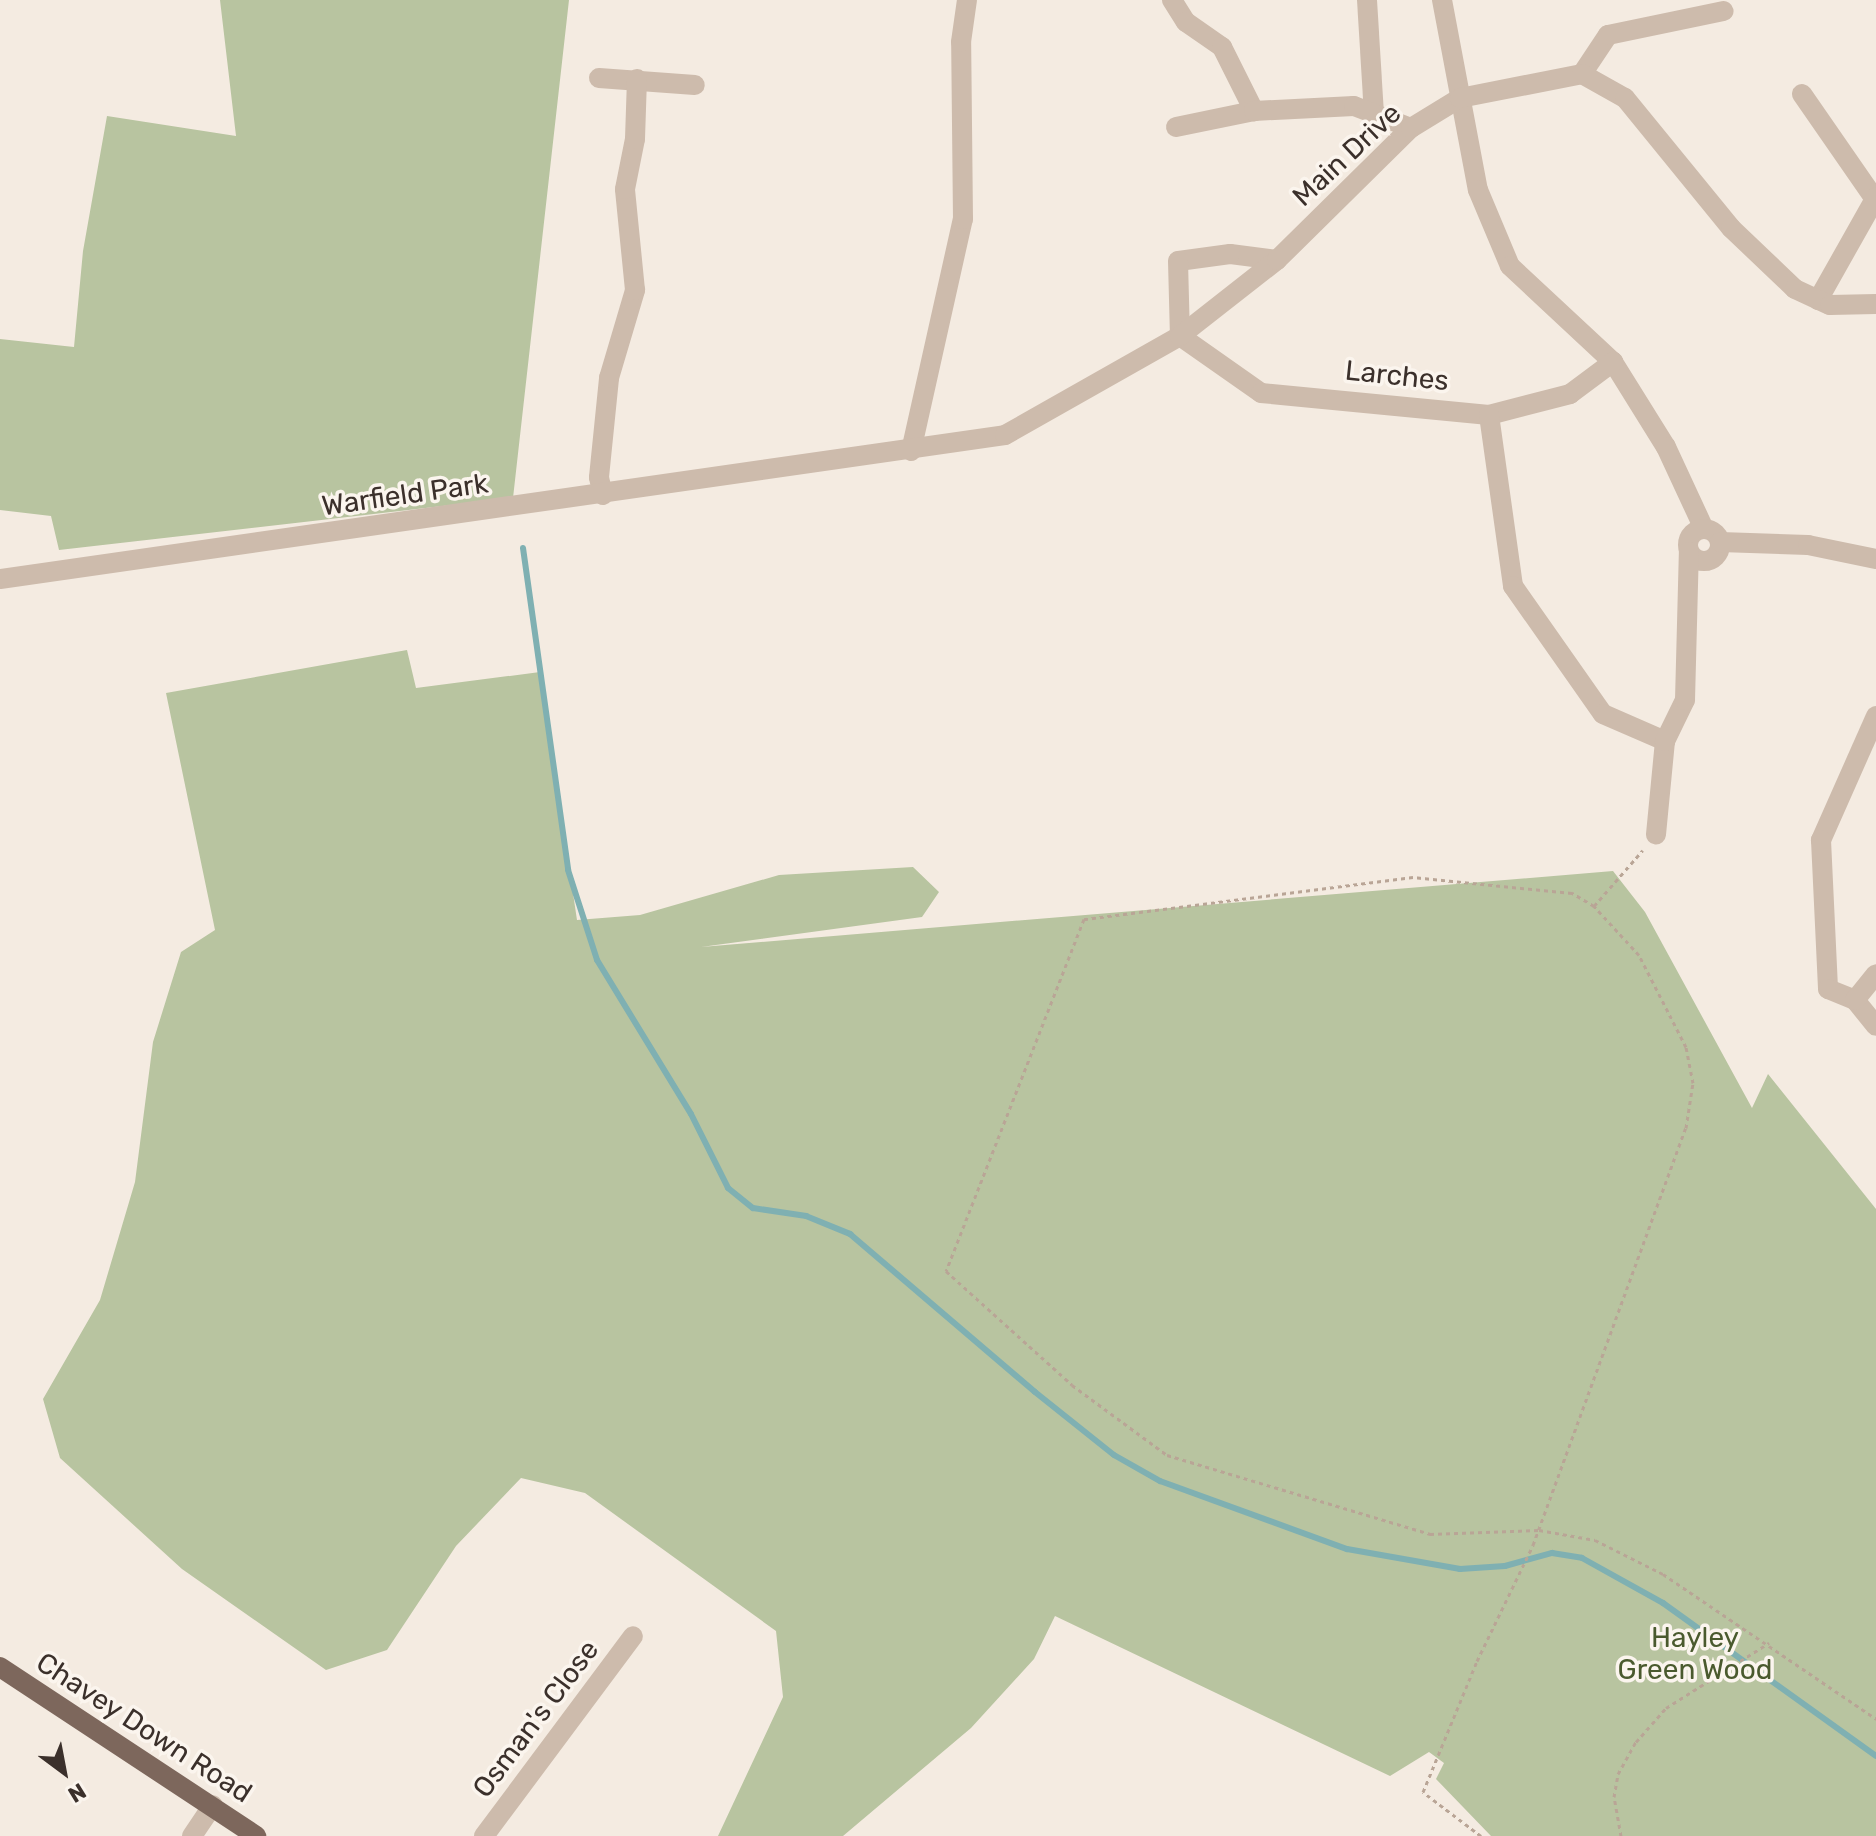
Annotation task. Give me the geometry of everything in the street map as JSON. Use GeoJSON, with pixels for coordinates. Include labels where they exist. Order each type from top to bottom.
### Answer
{"type":"FeatureCollection","features":[{"type":"Feature","properties":{"kind":"main road","name":"Chavey Down Road"},"geometry":{"type":"LineString","coordinates":[[0,1667],[256,1836]]}},
{"type":"Feature","properties":{"kind":"street"},"geometry":{"type":"LineString","coordinates":[[911,451],[963,219],[961,42],[967,0]]}},
{"type":"Feature","properties":{"kind":"street"},"geometry":{"type":"LineString","coordinates":[[1172,0],[1186,22],[1222,47],[1254,111]]}},
{"type":"Feature","properties":{"kind":"street"},"geometry":{"type":"LineString","coordinates":[[1367,0],[1374,113]]}},
{"type":"Feature","properties":{"kind":"street"},"geometry":{"type":"LineString","coordinates":[[1442,0],[1478,190],[1510,266],[1613,362],[1666,447],[1714,558],[1692,561]]}},
{"type":"Feature","properties":{"kind":"street"},"geometry":{"type":"LineString","coordinates":[[1724,11],[1608,35],[1582,74],[1625,98],[1731,228],[1795,289],[1830,305],[1876,304]]}},
{"type":"Feature","properties":{"kind":"street","name":"Main Drive"},"geometry":{"type":"LineString","coordinates":[[818,465],[1005,435],[1180,336],[1277,260],[1411,128],[1460,98],[1582,74]]}},
{"type":"Feature","properties":{"kind":"street"},"geometry":{"type":"LineString","coordinates":[[599,78],[695,85]]}},
{"type":"Feature","properties":{"kind":"street"},"geometry":{"type":"LineString","coordinates":[[603,495],[599,477],[609,378],[635,290],[625,189],[635,139],[637,79]]}},
{"type":"Feature","properties":{"kind":"street"},"geometry":{"type":"LineString","coordinates":[[1802,94],[1875,198],[1818,300]]}},
{"type":"Feature","properties":{"kind":"street"},"geometry":{"type":"LineString","coordinates":[[1176,127],[1254,111],[1354,106],[1411,128]]}},
{"type":"Feature","properties":{"kind":"street"},"geometry":{"type":"LineString","coordinates":[[1180,336],[1178,261],[1230,254],[1277,260]]}},
{"type":"Feature","properties":{"kind":"street","name":"Larches"},"geometry":{"type":"LineString","coordinates":[[1180,336],[1261,393],[1489,415],[1570,394],[1613,362]]}},
{"type":"Feature","properties":{"kind":"street"},"geometry":{"type":"LineString","coordinates":[[1489,415],[1513,586],[1603,714],[1665,741]]}},
{"type":"Feature","properties":{"kind":"street","name":"Warfield Park"},"geometry":{"type":"LineString","coordinates":[[0,579],[818,465]]}},
{"type":"Feature","properties":{"kind":"street"},"geometry":{"type":"LineString","coordinates":[[1704,531],[1808,545],[1876,559]]}},
{"type":"Feature","properties":{"kind":"street"},"geometry":{"type":"LineString","coordinates":[[1656,835],[1665,741],[1685,700],[1692,561],[1704,531]]}},
{"type":"Feature","properties":{"kind":"street"},"geometry":{"type":"LineString","coordinates":[[1876,716],[1821,840],[1828,989],[1855,1000],[1876,1026]]}},
{"type":"Feature","properties":{"kind":"street"},"geometry":{"type":"LineString","coordinates":[[1855,1000],[1876,974]]}},
{"type":"Feature","properties":{"kind":"street","name":"Osman's Close"},"geometry":{"type":"LineString","coordinates":[[484,1836],[633,1636]]}},
{"type":"Feature","properties":{"kind":"street"},"geometry":{"type":"LineString","coordinates":[[192,1836],[213,1805]]}},
{"type":"Feature","properties":{"kind":"path"},"geometry":{"type":"LineString","coordinates":[[1594,906],[1656,835]]}},
{"type":"Feature","properties":{"kind":"path"},"geometry":{"type":"LineString","coordinates":[[1481,1836],[1423,1792],[1533,1545],[1539,1530],[1649,1238],[1686,1128],[1693,1083],[1686,1047],[1639,955],[1594,906],[1572,893],[1413,877],[1084,919],[946,1271],[1072,1385],[1167,1455],[1430,1534],[1539,1530],[1595,1540],[1663,1574],[1769,1643],[1876,1719]]}},
{"type":"Feature","properties":{"kind":"path"},"geometry":{"type":"LineString","coordinates":[[1621,1836],[1614,1797],[1618,1774],[1636,1742],[1666,1708],[1734,1668],[1769,1643]]}},
{"type":"Feature","properties":{"kind":"green space"},"geometry":{"type":"Polygon","coordinates":[[[220,0],[569,0],[513,498],[59,550],[51,516],[0,510],[0,339],[74,347],[83,251],[107,116],[236,136],[220,0]]]}},
{"type":"Feature","properties":{"kind":"green space","name":"Hayley Green Wood"},"geometry":{"type":"Polygon","coordinates":[[[407,650],[416,688],[540,672],[577,920],[640,915],[779,875],[913,867],[939,892],[922,917],[701,947],[1613,871],[1645,912],[1752,1108],[1768,1074],[1876,1209],[1876,1836],[1491,1836],[1436,1779],[1444,1763],[1429,1752],[1390,1776],[1055,1616],[1034,1659],[971,1728],[843,1836],[718,1836],[783,1697],[776,1631],[585,1493],[521,1478],[456,1546],[387,1650],[326,1670],[182,1569],[60,1458],[43,1399],[100,1300],[135,1182],[153,1042],[181,952],[215,930],[166,693],[407,650]]]}},
{"type":"Feature","properties":{"kind":"waterway"},"geometry":{"type":"LineString","coordinates":[[523,548],[568,870],[597,960],[691,1114],[728,1188],[753,1208],[806,1216],[850,1234],[1035,1392],[1114,1455],[1160,1481],[1347,1549],[1460,1569],[1505,1566],[1552,1553],[1582,1558],[1663,1603],[1876,1756]]}}]}
